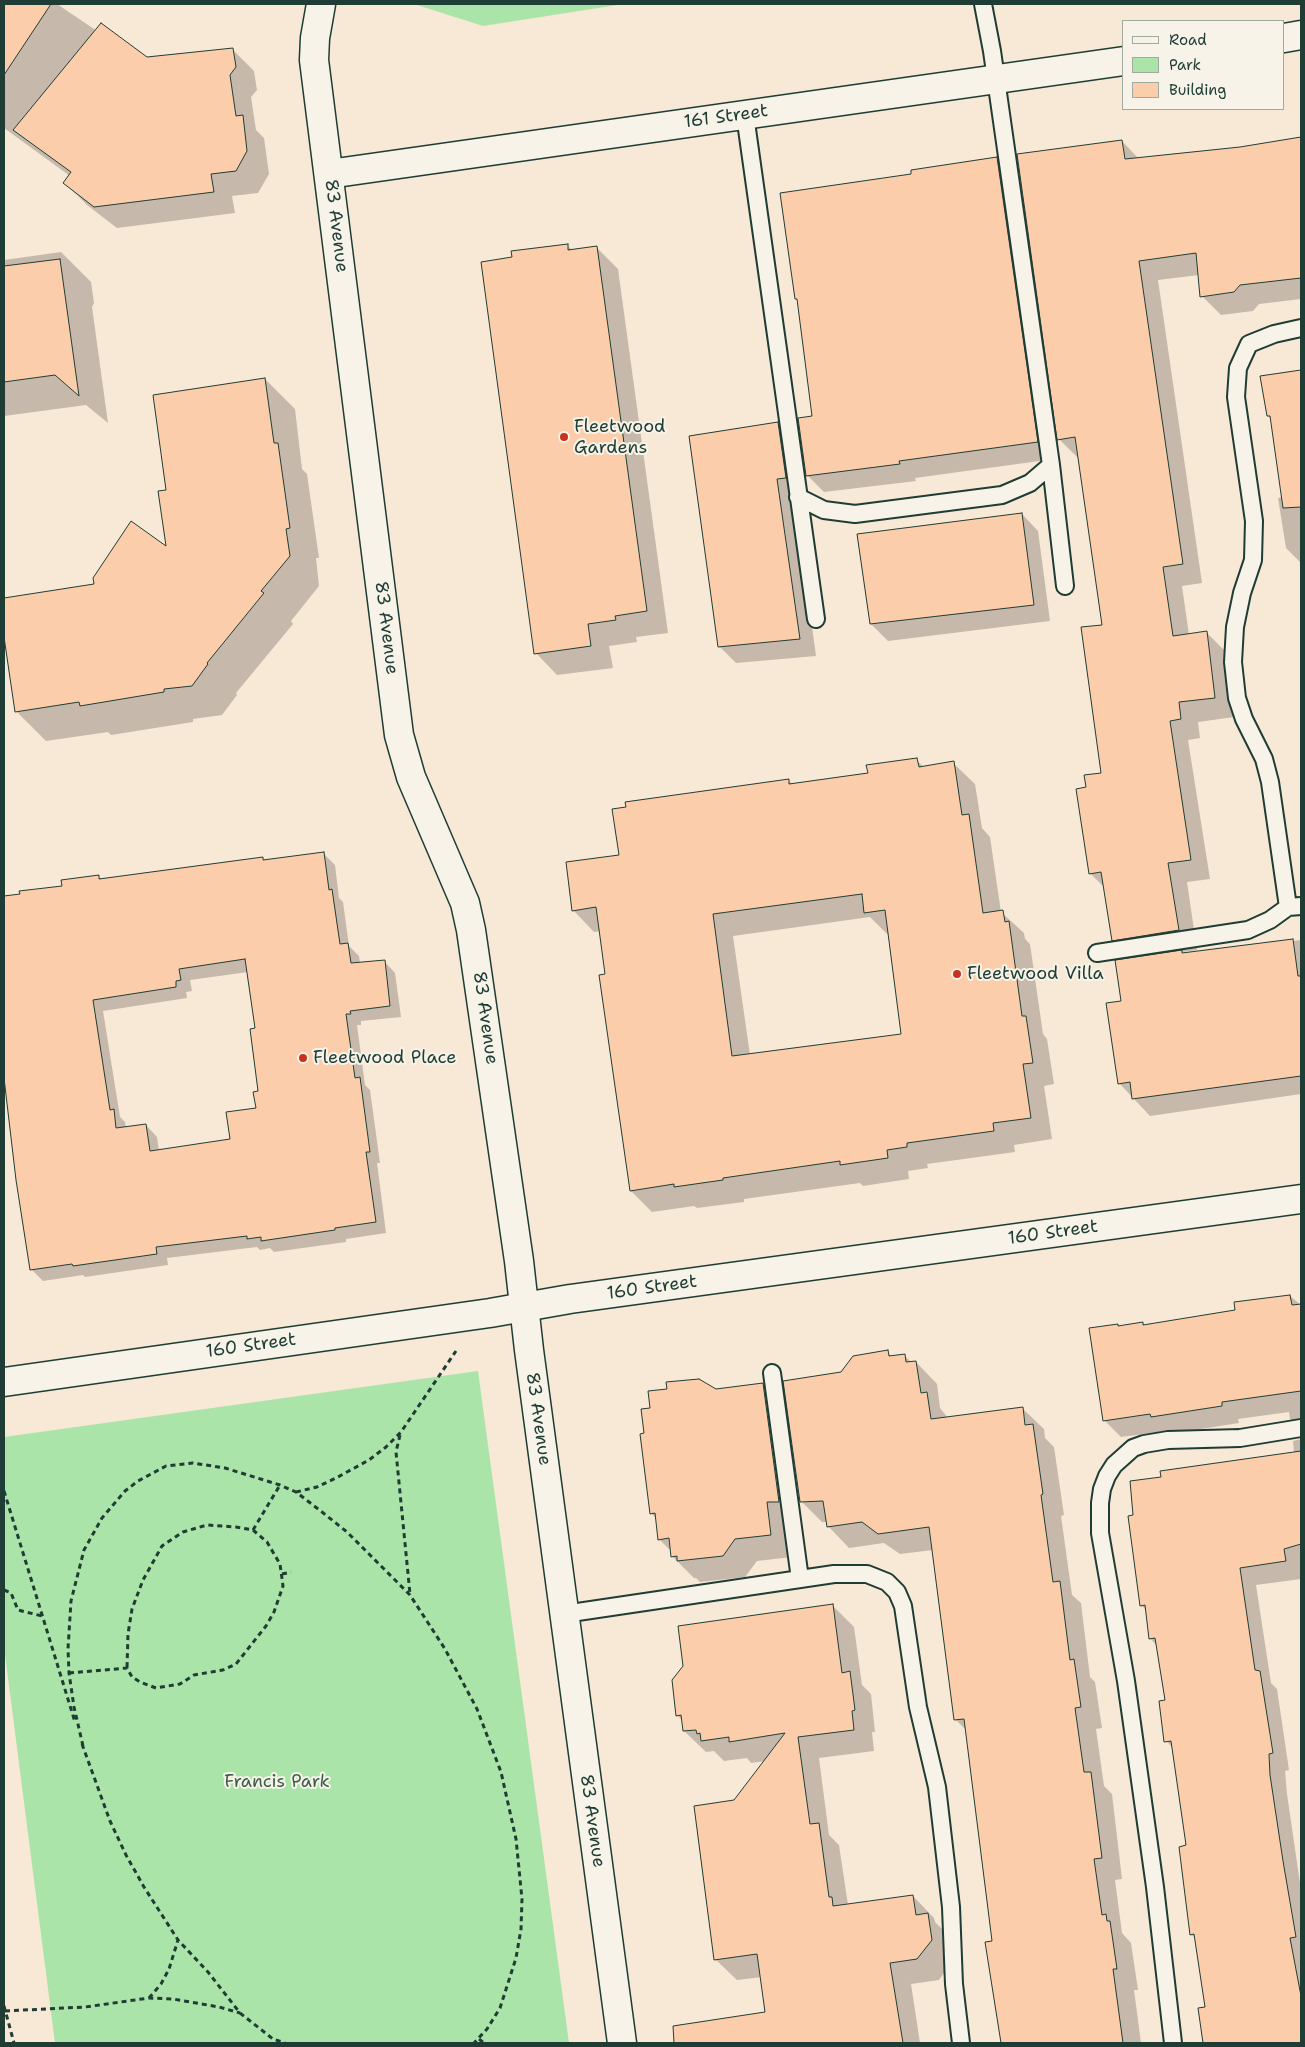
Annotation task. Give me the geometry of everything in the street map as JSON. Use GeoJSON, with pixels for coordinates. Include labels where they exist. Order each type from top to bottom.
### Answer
{"type":"FeatureCollection","features":[{"type":"Feature","properties":{"kind":"street","name":"83 Avenue"},"geometry":{"type":"LineString","coordinates":[[321,4],[315,38],[314,60],[399,735],[411,777],[465,903],[471,930],[491,1059],[622,2043]]}},
{"type":"Feature","properties":{"kind":"street"},"geometry":{"type":"LineString","coordinates":[[1285,38],[1301,35]]}},
{"type":"Feature","properties":{"kind":"street","name":"161 Street"},"geometry":{"type":"LineString","coordinates":[[329,174],[1122,61]]}},
{"type":"Feature","properties":{"kind":"street","name":"160 Street"},"geometry":{"type":"LineString","coordinates":[[4,1382],[524,1306],[1301,1198]]}},
{"type":"Feature","properties":{"kind":"lane"},"geometry":{"type":"LineString","coordinates":[[983,4],[996,79],[1051,465],[1065,586]]}},
{"type":"Feature","properties":{"kind":"lane"},"geometry":{"type":"LineString","coordinates":[[745,115],[816,619]]}},
{"type":"Feature","properties":{"kind":"lane"},"geometry":{"type":"LineString","coordinates":[[1097,953],[1248,930],[1294,906],[1264,759],[1244,719],[1237,698],[1233,662],[1239,610],[1253,560],[1254,521],[1236,397],[1238,368],[1249,344],[1274,334],[1301,328]]}},
{"type":"Feature","properties":{"kind":"lane"},"geometry":{"type":"LineString","coordinates":[[798,497],[824,510],[855,514],[1002,495],[1030,483],[1051,465]]}},
{"type":"Feature","properties":{"kind":"lane"},"geometry":{"type":"LineString","coordinates":[[772,1374],[800,1579]]}},
{"type":"Feature","properties":{"kind":"lane"},"geometry":{"type":"LineString","coordinates":[[1173,2043],[1155,1887],[1126,1681],[1100,1533],[1102,1489],[1114,1465],[1133,1448],[1144,1444],[1168,1440],[1240,1438],[1301,1428]]}},
{"type":"Feature","properties":{"kind":"lane"},"geometry":{"type":"LineString","coordinates":[[564,1614],[834,1574],[867,1574],[887,1582],[897,1592],[903,1606],[918,1707],[936,1787],[951,1907],[954,1984],[961,2043]]}},
{"type":"Feature","properties":{"kind":"path"},"geometry":{"type":"LineString","coordinates":[[296,1492],[316,1487],[352,1469],[386,1447],[401,1432],[456,1351]]}},
{"type":"Feature","properties":{"kind":"path"},"geometry":{"type":"LineString","coordinates":[[401,1432],[396,1452],[410,1595]]}},
{"type":"Feature","properties":{"kind":"path"},"geometry":{"type":"LineString","coordinates":[[83,1746],[69,1673],[68,1649],[71,1600],[78,1566],[84,1550],[93,1532],[112,1504],[125,1491],[166,1466],[193,1463],[225,1468],[280,1485],[296,1492],[347,1532],[410,1595],[445,1649],[477,1709],[501,1772],[516,1839],[522,1899],[521,1928],[516,1958],[500,2008],[479,2039],[474,2043]]}},
{"type":"Feature","properties":{"kind":"path"},"geometry":{"type":"LineString","coordinates":[[253,1530],[280,1485]]}},
{"type":"Feature","properties":{"kind":"path"},"geometry":{"type":"LineString","coordinates":[[4,1491],[83,1746],[110,1821],[126,1855],[178,1940],[208,1972],[240,2013],[274,2039],[285,2043]]}},
{"type":"Feature","properties":{"kind":"path"},"geometry":{"type":"LineString","coordinates":[[207,1526],[236,1527],[253,1530],[267,1542],[274,1553],[282,1574],[283,1586],[274,1612],[259,1637],[236,1664],[223,1670],[194,1675],[180,1684],[156,1688],[132,1677],[127,1668],[128,1634],[132,1609],[143,1580],[162,1546],[183,1532],[207,1526]]}},
{"type":"Feature","properties":{"kind":"path"},"geometry":{"type":"LineString","coordinates":[[282,1574],[291,1572]]}},
{"type":"Feature","properties":{"kind":"path"},"geometry":{"type":"LineString","coordinates":[[4,1590],[11,1593],[18,1610],[42,1616]]}},
{"type":"Feature","properties":{"kind":"path"},"geometry":{"type":"LineString","coordinates":[[69,1673],[127,1668]]}},
{"type":"Feature","properties":{"kind":"path"},"geometry":{"type":"LineString","coordinates":[[148,1998],[161,1984],[169,1970],[178,1940]]}},
{"type":"Feature","properties":{"kind":"path"},"geometry":{"type":"LineString","coordinates":[[14,2043],[4,2009],[86,2007],[148,1998],[173,1999],[219,2007],[240,2013]]}},
{"type":"Feature","properties":{"kind":"path"},"geometry":{"type":"LineString","coordinates":[[4,2024],[9,2024]]}},
{"type":"Feature","properties":{"kind":"path"},"geometry":{"type":"LineString","coordinates":[[274,2039],[275,2043]]}},
{"type":"Feature","properties":{"kind":"path"},"geometry":{"type":"LineString","coordinates":[[479,2039],[484,2043]]}},
{"type":"Feature","properties":{"kind":"green space"},"geometry":{"type":"Polygon","coordinates":[[[400,4],[624,4],[483,26],[417,5],[400,4]]]}},
{"type":"Feature","properties":{"kind":"green space","name":"Francis Park"},"geometry":{"type":"Polygon","coordinates":[[[478,1371],[569,2043],[55,2043],[4,1647],[4,1437],[478,1371]]]}},
{"type":"Feature","properties":{"kind":"building"},"geometry":{"type":"Polygon","coordinates":[[[4,4],[51,4],[4,75],[4,4]]]}},
{"type":"Feature","properties":{"kind":"building"},"geometry":{"type":"Polygon","coordinates":[[[101,23],[147,57],[233,48],[236,67],[230,75],[236,116],[243,115],[247,151],[236,171],[211,174],[214,192],[94,207],[63,183],[71,172],[13,130],[101,23]]]}},
{"type":"Feature","properties":{"kind":"building"},"geometry":{"type":"Polygon","coordinates":[[[1301,137],[1301,278],[1240,285],[1234,292],[1200,297],[1196,253],[1139,261],[1183,564],[1163,567],[1173,636],[1207,631],[1215,698],[1179,702],[1181,719],[1170,721],[1191,860],[1168,863],[1179,930],[1112,941],[1101,872],[1089,874],[1076,789],[1086,787],[1084,775],[1101,773],[1081,627],[1102,625],[1075,437],[1057,440],[1017,154],[1122,140],[1125,159],[1240,147],[1301,137]]]}},
{"type":"Feature","properties":{"kind":"building"},"geometry":{"type":"Polygon","coordinates":[[[997,157],[1038,442],[899,461],[900,464],[806,476],[798,418],[812,416],[797,299],[795,299],[780,193],[911,174],[911,170],[997,157]]]}},
{"type":"Feature","properties":{"kind":"building","name":"Fleetwood Gardens"},"geometry":{"type":"Polygon","coordinates":[[[568,244],[568,250],[597,246],[647,611],[615,616],[616,620],[588,624],[591,646],[534,654],[481,262],[512,257],[511,251],[568,244]]]}},
{"type":"Feature","properties":{"kind":"building"},"geometry":{"type":"Polygon","coordinates":[[[60,259],[79,396],[55,375],[4,382],[4,266],[60,259]]]}},
{"type":"Feature","properties":{"kind":"building"},"geometry":{"type":"Polygon","coordinates":[[[1301,370],[1301,507],[1283,508],[1270,416],[1267,416],[1260,376],[1301,370]]]}},
{"type":"Feature","properties":{"kind":"building"},"geometry":{"type":"Polygon","coordinates":[[[265,378],[274,443],[278,443],[290,528],[286,529],[290,556],[261,591],[264,593],[207,663],[192,686],[164,689],[164,692],[80,706],[79,702],[15,712],[4,637],[4,598],[94,584],[93,578],[131,521],[166,546],[158,491],[166,490],[153,395],[265,378]]]}},
{"type":"Feature","properties":{"kind":"building"},"geometry":{"type":"Polygon","coordinates":[[[778,422],[786,478],[777,479],[800,639],[718,647],[689,436],[778,422]]]}},
{"type":"Feature","properties":{"kind":"building"},"geometry":{"type":"Polygon","coordinates":[[[1022,513],[1034,605],[870,624],[857,534],[1022,513]]]}},
{"type":"Feature","properties":{"kind":"building","name":"Fleetwood Villa"},"geometry":{"type":"Polygon","coordinates":[[[917,758],[919,767],[954,761],[962,815],[969,814],[983,913],[1003,910],[1005,922],[1009,921],[1022,1016],[1026,1016],[1033,1063],[1023,1064],[1031,1118],[993,1123],[994,1131],[907,1143],[907,1147],[887,1150],[888,1158],[840,1165],[840,1161],[674,1187],[674,1184],[630,1191],[599,975],[605,974],[596,907],[572,911],[566,862],[619,855],[612,809],[626,807],[625,802],[789,779],[789,784],[868,773],[866,765],[917,758]],[[862,894],[713,914],[732,1056],[901,1034],[885,910],[864,913],[862,894]]]}},
{"type":"Feature","properties":{"kind":"building","name":"Fleetwood Place"},"geometry":{"type":"Polygon","coordinates":[[[324,852],[329,890],[332,889],[340,944],[348,943],[351,963],[385,960],[390,1006],[350,1011],[351,1014],[346,1014],[355,1078],[360,1077],[370,1152],[366,1152],[376,1222],[261,1241],[261,1237],[247,1239],[247,1236],[156,1247],[157,1254],[30,1270],[16,1180],[4,1078],[4,896],[20,894],[19,891],[62,886],[61,880],[99,875],[99,879],[263,857],[263,860],[324,852]],[[245,959],[179,969],[181,980],[176,981],[176,987],[93,1000],[110,1110],[114,1109],[116,1128],[146,1124],[150,1151],[230,1139],[226,1112],[256,1108],[253,1092],[258,1091],[250,1029],[255,1028],[245,959]]]}},
{"type":"Feature","properties":{"kind":"building"},"geometry":{"type":"Polygon","coordinates":[[[1293,939],[1298,976],[1301,976],[1301,1076],[1132,1099],[1130,1082],[1118,1084],[1106,1003],[1121,1001],[1115,960],[1182,950],[1182,953],[1293,939]]]}},
{"type":"Feature","properties":{"kind":"building"},"geometry":{"type":"Polygon","coordinates":[[[1290,1295],[1292,1305],[1301,1304],[1301,1391],[1222,1402],[1222,1406],[1151,1417],[1150,1414],[1103,1421],[1089,1328],[1143,1322],[1143,1325],[1235,1310],[1234,1302],[1290,1295]]]}},
{"type":"Feature","properties":{"kind":"building"},"geometry":{"type":"Polygon","coordinates":[[[888,1350],[889,1356],[905,1354],[906,1362],[916,1361],[921,1393],[927,1392],[931,1419],[1023,1407],[1025,1425],[1033,1424],[1053,1582],[1060,1581],[1070,1660],[1074,1659],[1081,1707],[1075,1708],[1084,1772],[1091,1772],[1102,1858],[1094,1859],[1102,1915],[1106,1914],[1107,1921],[1110,1921],[1117,1969],[1113,1969],[1123,2043],[1001,2043],[985,1942],[992,1941],[964,1719],[954,1720],[929,1527],[878,1534],[862,1522],[827,1527],[823,1501],[800,1502],[783,1381],[841,1372],[853,1356],[888,1350]]]}},
{"type":"Feature","properties":{"kind":"building"},"geometry":{"type":"Polygon","coordinates":[[[699,1379],[716,1389],[763,1383],[779,1502],[767,1502],[771,1535],[735,1539],[723,1556],[677,1561],[677,1556],[671,1557],[669,1538],[658,1540],[655,1513],[650,1514],[640,1434],[644,1433],[641,1409],[650,1408],[648,1391],[667,1389],[666,1382],[699,1379]]]}},
{"type":"Feature","properties":{"kind":"building"},"geometry":{"type":"Polygon","coordinates":[[[1301,1451],[1301,1544],[1284,1549],[1286,1561],[1240,1568],[1255,1670],[1260,1671],[1273,1753],[1269,1754],[1270,1775],[1296,1937],[1290,1938],[1301,1996],[1301,2043],[1203,2043],[1198,2008],[1205,2007],[1194,1934],[1190,1935],[1179,1847],[1186,1845],[1171,1741],[1164,1742],[1159,1701],[1165,1700],[1155,1638],[1149,1639],[1145,1605],[1140,1606],[1128,1516],[1133,1515],[1130,1481],[1161,1477],[1160,1471],[1301,1451]]]}},
{"type":"Feature","properties":{"kind":"building"},"geometry":{"type":"Polygon","coordinates":[[[833,1604],[842,1673],[850,1671],[855,1710],[852,1711],[854,1730],[798,1737],[810,1824],[819,1823],[829,1897],[832,1897],[833,1906],[913,1895],[916,1915],[928,1913],[932,1940],[917,1959],[890,1963],[903,2043],[674,2043],[673,2026],[765,2012],[757,1954],[714,1960],[694,1806],[734,1800],[785,1733],[729,1742],[729,1737],[701,1741],[700,1733],[697,1734],[696,1730],[683,1731],[681,1715],[676,1716],[672,1680],[683,1666],[678,1626],[833,1604]]]}},
{"type":"Feature","properties":{"kind":"place","name":"Fleetwood Gardens"},"geometry":{"type":"Point","coordinates":[564,437]}},
{"type":"Feature","properties":{"kind":"place","name":"Fleetwood Villa"},"geometry":{"type":"Point","coordinates":[957,974]}},
{"type":"Feature","properties":{"kind":"place","name":"Fleetwood Place"},"geometry":{"type":"Point","coordinates":[303,1058]}}]}
